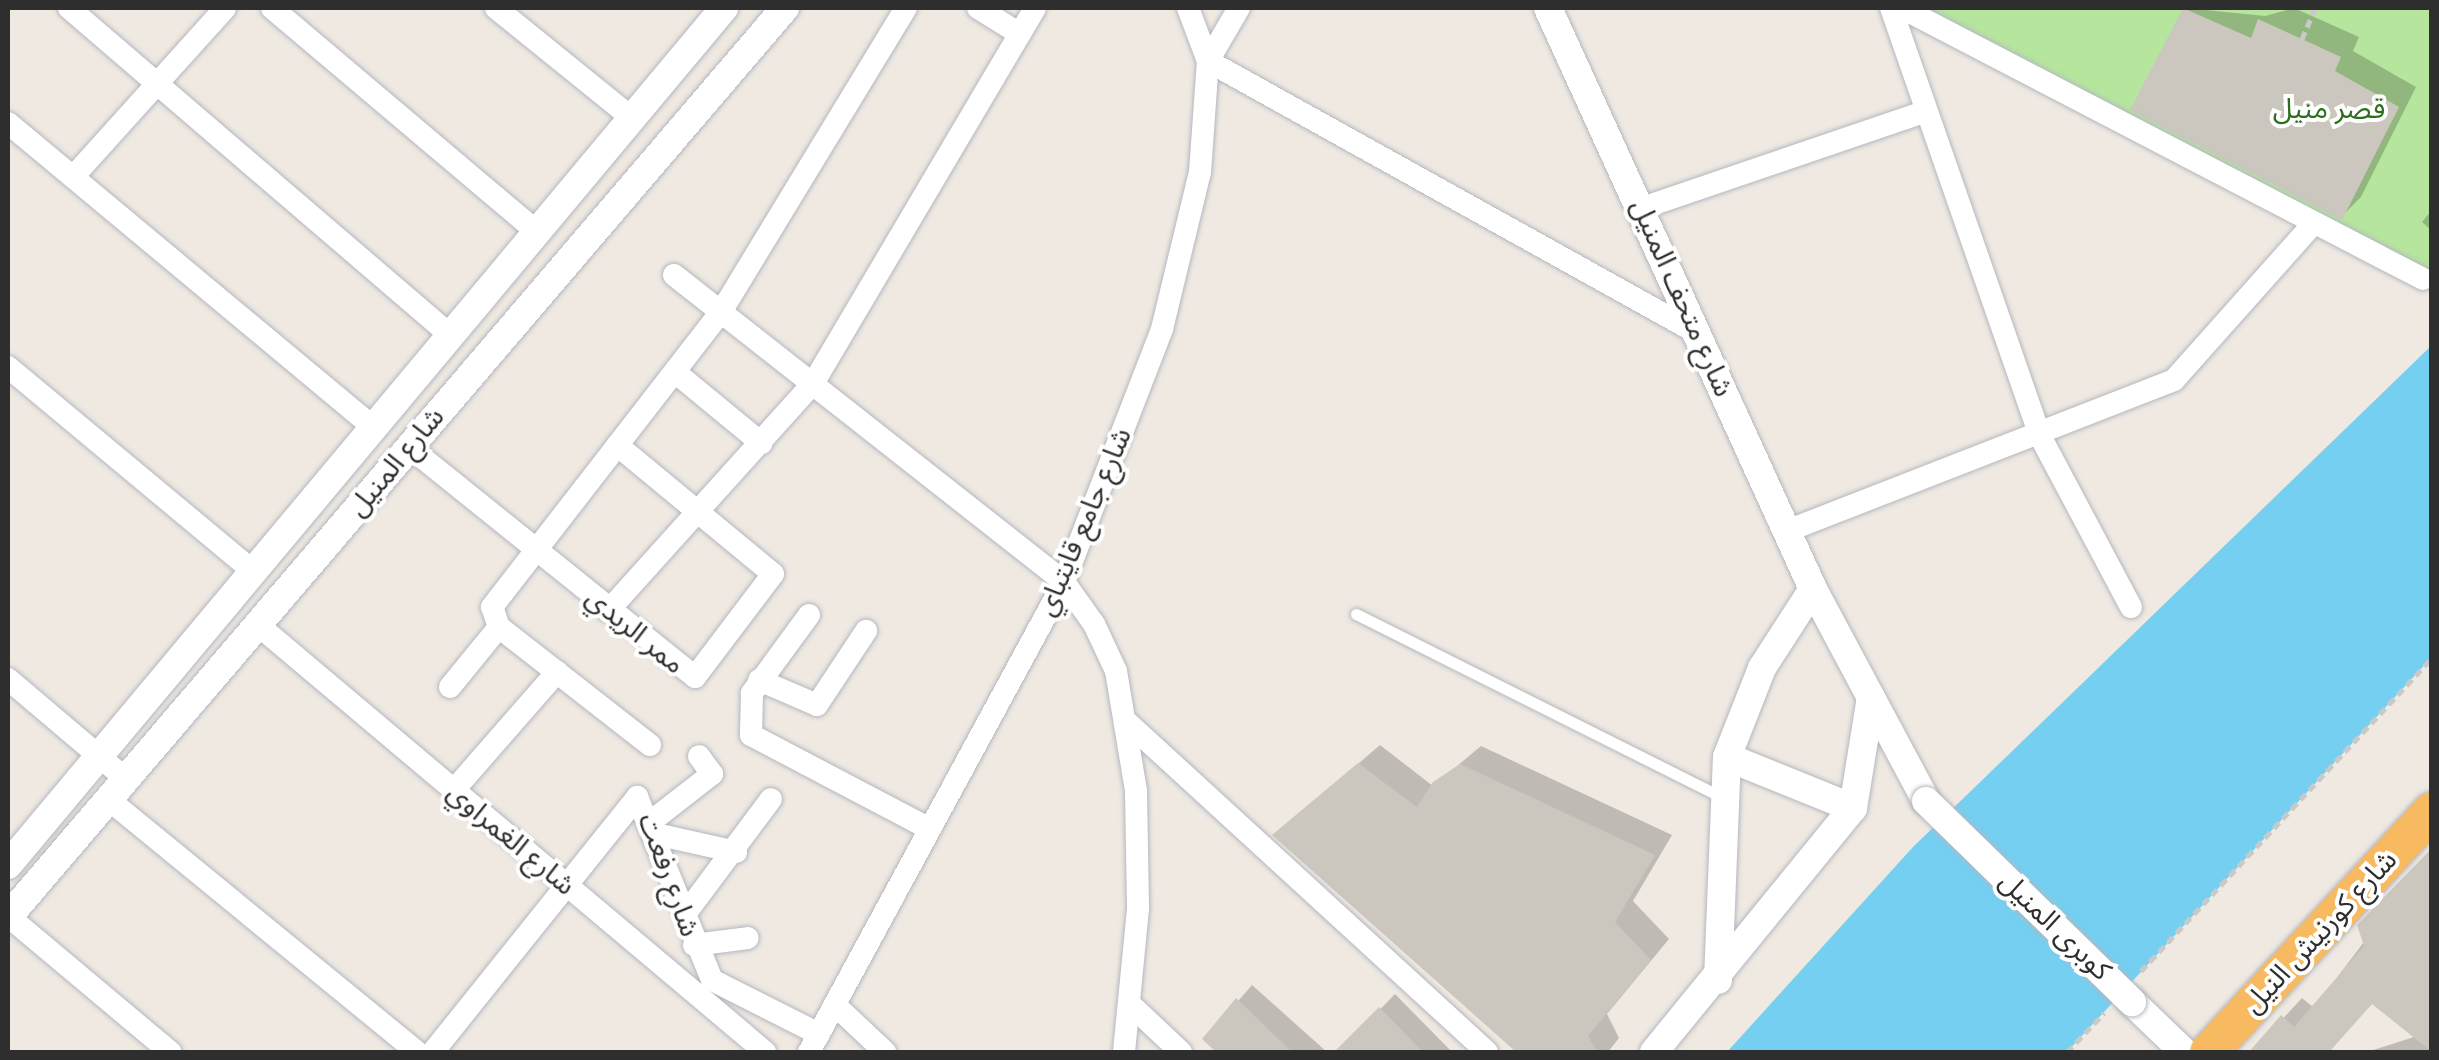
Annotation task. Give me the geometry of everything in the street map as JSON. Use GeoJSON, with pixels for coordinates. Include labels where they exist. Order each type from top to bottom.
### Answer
{"type":"FeatureCollection","features":[{"type":"Feature","properties":{"kind":"highway","name":"شارع كورنيش النيل"},"geometry":{"type":"LineString","coordinates":[[2209,1052],[2432,811]]}},
{"type":"Feature","properties":{"kind":"street"},"geometry":{"type":"LineString","coordinates":[[69,8],[450,335]]}},
{"type":"Feature","properties":{"kind":"street"},"geometry":{"type":"LineString","coordinates":[[73,178],[225,8]]}},
{"type":"Feature","properties":{"kind":"street"},"geometry":{"type":"LineString","coordinates":[[272,8],[536,232]]}},
{"type":"Feature","properties":{"kind":"street"},"geometry":{"type":"LineString","coordinates":[[496,8],[632,118]]}},
{"type":"Feature","properties":{"kind":"street","name":"شارع المنيل"},"geometry":{"type":"LineString","coordinates":[[8,917],[784,8]]}},
{"type":"Feature","properties":{"kind":"street"},"geometry":{"type":"LineString","coordinates":[[650,745],[498,627],[492,607],[721,312],[906,8]]}},
{"type":"Feature","properties":{"kind":"street"},"geometry":{"type":"LineString","coordinates":[[978,8],[1020,34]]}},
{"type":"Feature","properties":{"kind":"street"},"geometry":{"type":"LineString","coordinates":[[608,611],[814,382],[1035,8]]}},
{"type":"Feature","properties":{"kind":"street","name":"شارع جامع قايتباي"},"geometry":{"type":"LineString","coordinates":[[814,1043],[1064,582],[1188,252],[1208,61],[1188,8]]}},
{"type":"Feature","properties":{"kind":"street"},"geometry":{"type":"LineString","coordinates":[[1238,8],[1208,61],[1699,334]]}},
{"type":"Feature","properties":{"kind":"street","name":"شارع متحف المنيل"},"geometry":{"type":"LineString","coordinates":[[1548,8],[1813,589],[1926,801]]}},
{"type":"Feature","properties":{"kind":"street"},"geometry":{"type":"LineString","coordinates":[[1891,8],[1924,112],[2040,434],[2131,608]]}},
{"type":"Feature","properties":{"kind":"street"},"geometry":{"type":"LineString","coordinates":[[1902,8],[2423,280]]}},
{"type":"Feature","properties":{"kind":"street","name":"شارع المنيل"},"geometry":{"type":"LineString","coordinates":[[8,865],[719,9]]}},
{"type":"Feature","properties":{"kind":"street"},"geometry":{"type":"LineString","coordinates":[[1642,208],[1924,112]]}},
{"type":"Feature","properties":{"kind":"street"},"geometry":{"type":"LineString","coordinates":[[8,123],[373,427]]}},
{"type":"Feature","properties":{"kind":"street"},"geometry":{"type":"LineString","coordinates":[[1787,531],[2174,380],[2314,223]]}},
{"type":"Feature","properties":{"kind":"street"},"geometry":{"type":"LineString","coordinates":[[674,275],[1064,582],[1116,671],[1128,723],[1134,1007],[1124,1052]]}},
{"type":"Feature","properties":{"kind":"street"},"geometry":{"type":"LineString","coordinates":[[8,367],[253,571]]}},
{"type":"Feature","properties":{"kind":"street"},"geometry":{"type":"LineString","coordinates":[[674,372],[761,444]]}},
{"type":"Feature","properties":{"kind":"street","name":"ممر الريدي"},"geometry":{"type":"LineString","coordinates":[[409,447],[687,676],[702,673],[774,578],[617,445]]}},
{"type":"Feature","properties":{"kind":"street"},"geometry":{"type":"LineString","coordinates":[[1718,980],[1727,758],[1762,668],[1813,589]]}},
{"type":"Feature","properties":{"kind":"street"},"geometry":{"type":"LineString","coordinates":[[809,615],[759,680],[745,714],[759,744],[930,829]]}},
{"type":"Feature","properties":{"kind":"street","name":"شارع الغمراوي"},"geometry":{"type":"LineString","coordinates":[[258,625],[765,1052]]}},
{"type":"Feature","properties":{"kind":"street"},"geometry":{"type":"LineString","coordinates":[[450,688],[498,627]]}},
{"type":"Feature","properties":{"kind":"street"},"geometry":{"type":"LineString","coordinates":[[759,680],[818,705],[866,632]]}},
{"type":"Feature","properties":{"kind":"street"},"geometry":{"type":"LineString","coordinates":[[454,790],[557,672]]}},
{"type":"Feature","properties":{"kind":"street"},"geometry":{"type":"LineString","coordinates":[[8,680],[99,756],[117,789],[418,1052]]}},
{"type":"Feature","properties":{"kind":"street"},"geometry":{"type":"LineString","coordinates":[[1654,1052],[1718,980],[1853,808],[1872,694]]}},
{"type":"Feature","properties":{"kind":"street"},"geometry":{"type":"LineString","coordinates":[[1128,723],[1487,1052]]}},
{"type":"Feature","properties":{"kind":"street"},"geometry":{"type":"LineString","coordinates":[[699,756],[712,774],[656,828],[736,852]]}},
{"type":"Feature","properties":{"kind":"street"},"geometry":{"type":"LineString","coordinates":[[1727,758],[1853,808]]}},
{"type":"Feature","properties":{"kind":"street","name":"شارع رفعت"},"geometry":{"type":"LineString","coordinates":[[433,1052],[628,800],[641,799],[656,828],[694,944],[712,980],[814,1043]]}},
{"type":"Feature","properties":{"kind":"street"},"geometry":{"type":"LineString","coordinates":[[686,913],[736,852],[771,799]]}},
{"type":"Feature","properties":{"kind":"street","name":"كوبرى المنيل"},"geometry":{"type":"LineString","coordinates":[[1926,801],[2124,998],[2184,1052]]}},
{"type":"Feature","properties":{"kind":"street"},"geometry":{"type":"LineString","coordinates":[[8,917],[170,1052]]}},
{"type":"Feature","properties":{"kind":"street"},"geometry":{"type":"LineString","coordinates":[[694,944],[748,938]]}},
{"type":"Feature","properties":{"kind":"street"},"geometry":{"type":"LineString","coordinates":[[835,1005],[885,1052]]}},
{"type":"Feature","properties":{"kind":"street"},"geometry":{"type":"LineString","coordinates":[[1134,1007],[1181,1052]]}},
{"type":"Feature","properties":{"kind":"lane"},"geometry":{"type":"LineString","coordinates":[[1356,614],[1724,799]]}},
{"type":"Feature","properties":{"kind":"path"},"geometry":{"type":"LineString","coordinates":[[2302,39],[2316,8]]}},
{"type":"Feature","properties":{"kind":"path"},"geometry":{"type":"LineString","coordinates":[[2067,1052],[2124,998],[2432,658]]}},
{"type":"Feature","properties":{"kind":"green space","name":"قصر منيل"},"geometry":{"type":"Polygon","coordinates":[[[1914,8],[2431,8],[2431,276],[1914,8]]]}},
{"type":"Feature","properties":{"kind":"water"},"geometry":{"type":"Polygon","coordinates":[[[2431,346],[2431,658],[2067,1052],[1727,1052],[1913,847],[2431,346]]]}},
{"type":"Feature","properties":{"kind":"building"},"geometry":{"type":"Polygon","coordinates":[[[2183,8],[2251,38],[2258,19],[2341,57],[2335,71],[2399,107],[2342,220],[2130,110],[2183,8]]]}},
{"type":"Feature","properties":{"kind":"building"},"geometry":{"type":"Polygon","coordinates":[[[1358,763],[1417,807],[1433,782],[1460,764],[1655,855],[1615,922],[1651,960],[1588,1036],[1597,1052],[1516,1052],[1272,835],[1358,763]]]}},
{"type":"Feature","properties":{"kind":"building"},"geometry":{"type":"Polygon","coordinates":[[[2432,848],[2432,1052],[2372,1004],[2329,1052],[2249,1052],[2281,1015],[2294,1027],[2364,946],[2357,925],[2432,848]]]}},
{"type":"Feature","properties":{"kind":"building"},"geometry":{"type":"Polygon","coordinates":[[[1236,998],[1292,1052],[1216,1052],[1202,1039],[1236,998]]]}},
{"type":"Feature","properties":{"kind":"building"},"geometry":{"type":"Polygon","coordinates":[[[1379,1007],[1423,1052],[1334,1052],[1379,1007]]]}}]}
